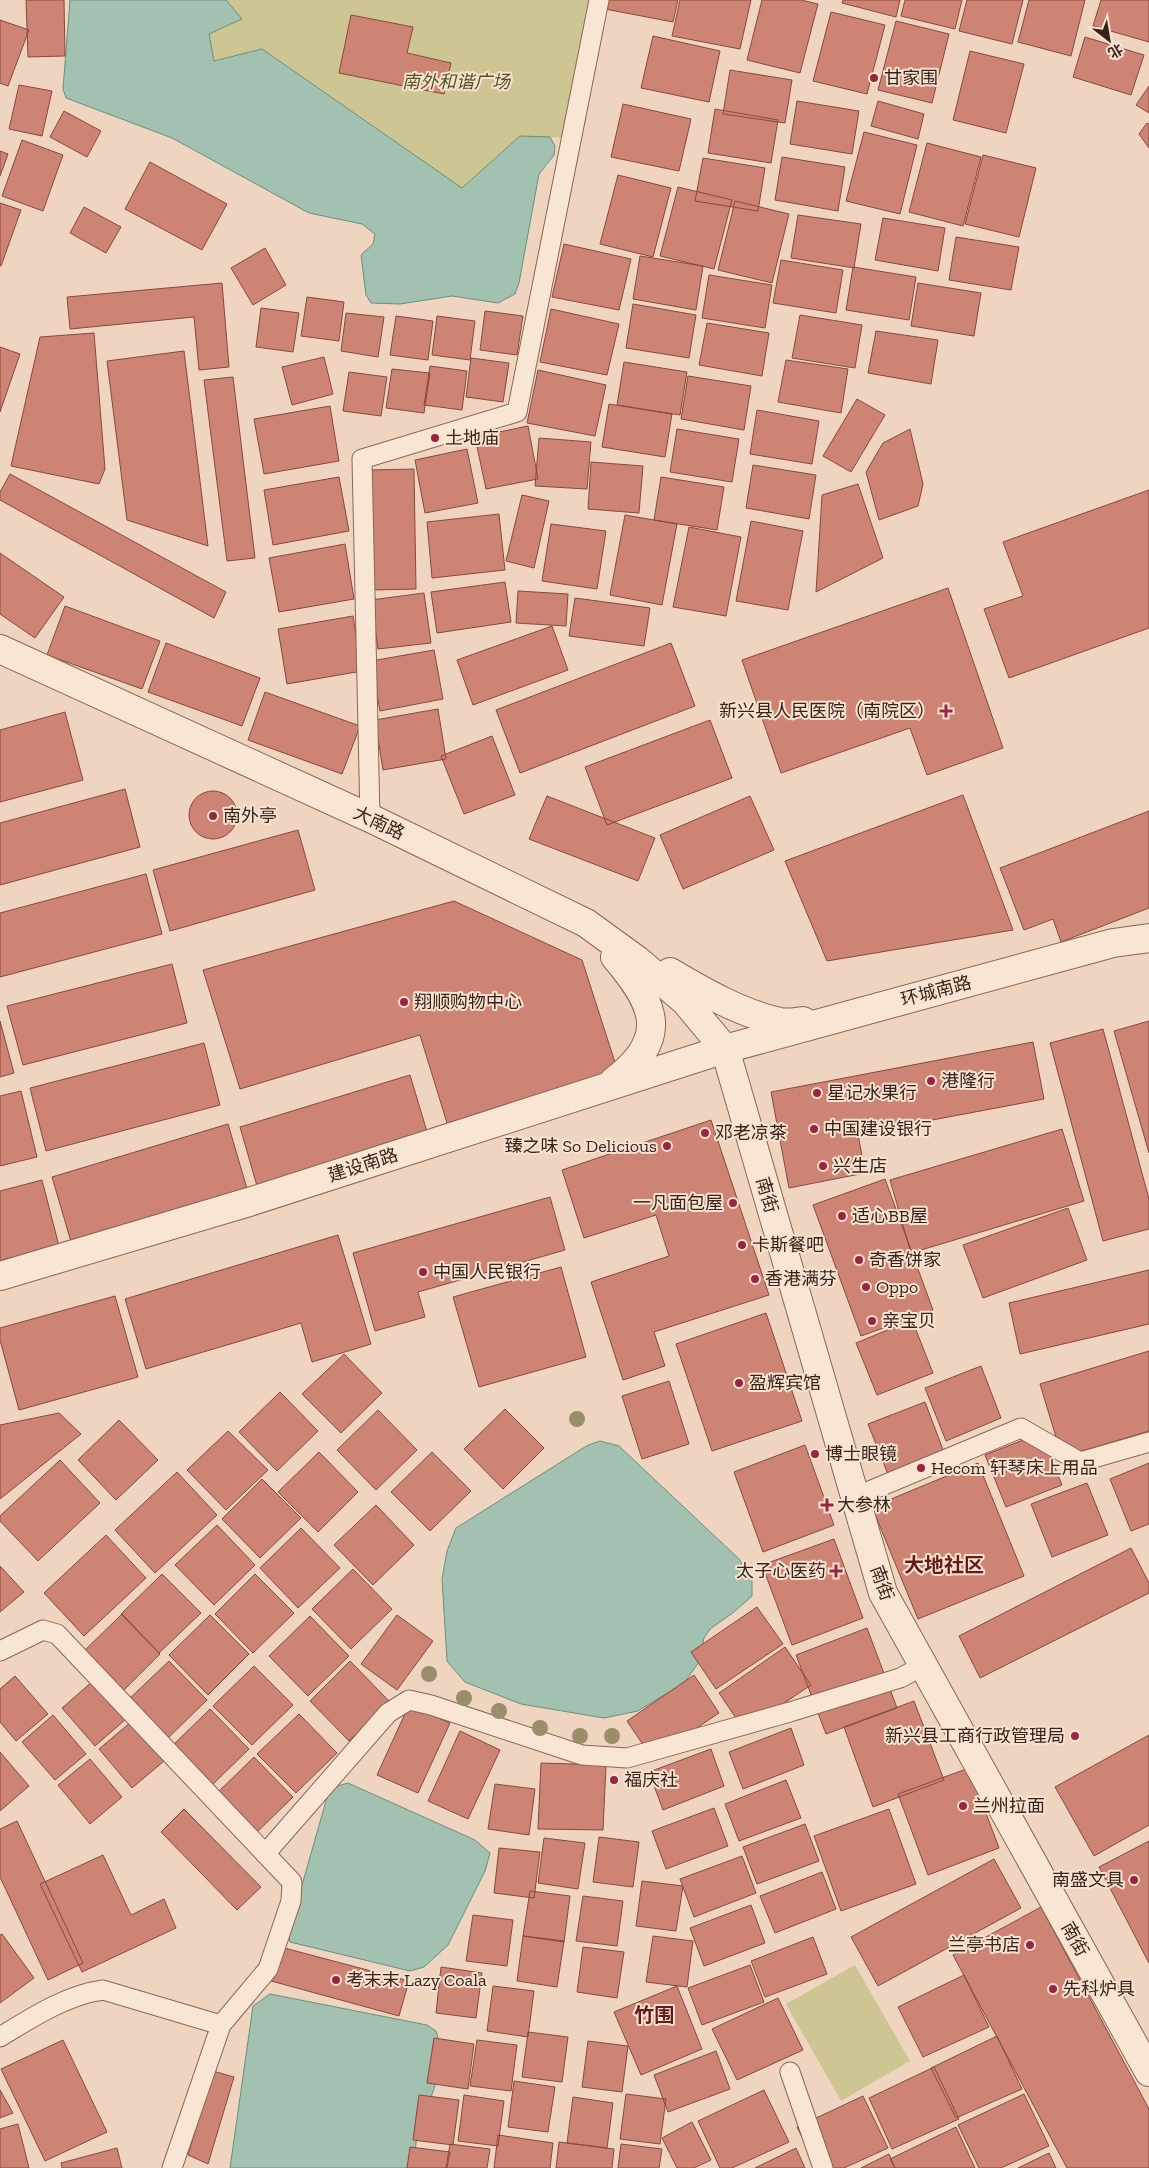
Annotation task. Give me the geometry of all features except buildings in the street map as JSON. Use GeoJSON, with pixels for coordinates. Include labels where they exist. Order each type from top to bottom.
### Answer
{"type":"FeatureCollection","features":[{"type":"Feature","properties":{"kind":"street","name":"大南路"},"geometry":{"type":"LineString","coordinates":[[0,649],[370,818],[586,923],[637,960],[685,1001],[725,1048]]}},
{"type":"Feature","properties":{"kind":"street"},"geometry":{"type":"LineString","coordinates":[[586,923],[697,988],[740,1008],[781,1022],[839,1018]]}},
{"type":"Feature","properties":{"kind":"street"},"geometry":{"type":"LineString","coordinates":[[586,923],[637,982],[647,1002],[652,1020],[649,1039],[632,1068],[608,1085]]}},
{"type":"Feature","properties":{"kind":"street","name":"环城南路"},"geometry":{"type":"LineString","coordinates":[[725,1048],[1113,943],[1149,938]]}},
{"type":"Feature","properties":{"kind":"street","name":"建设南路"},"geometry":{"type":"LineString","coordinates":[[0,1276],[249,1202],[725,1048]]}},
{"type":"Feature","properties":{"kind":"street","name":"南街"},"geometry":{"type":"LineString","coordinates":[[725,1048],[883,1594],[1149,2072]]}},
{"type":"Feature","properties":{"kind":"lane"},"geometry":{"type":"LineString","coordinates":[[370,818],[362,459],[517,412],[599,0]]}},
{"type":"Feature","properties":{"kind":"lane"},"geometry":{"type":"LineString","coordinates":[[854,1497],[1021,1428],[1080,1462],[1149,1442]]}},
{"type":"Feature","properties":{"kind":"lane"},"geometry":{"type":"LineString","coordinates":[[0,1651],[43,1630],[58,1634],[292,1882],[291,1901],[268,1969],[221,2025],[172,2168]]}},
{"type":"Feature","properties":{"kind":"lane"},"geometry":{"type":"LineString","coordinates":[[265,1854],[388,1713],[409,1700],[431,1705],[582,1755],[626,1758],[882,1684],[900,1678],[923,1666]]}},
{"type":"Feature","properties":{"kind":"lane"},"geometry":{"type":"LineString","coordinates":[[0,2037],[43,2012],[86,1992],[103,1990],[221,2025]]}},
{"type":"Feature","properties":{"kind":"lane"},"geometry":{"type":"LineString","coordinates":[[790,2072],[823,2168]]}},
{"type":"Feature","properties":{"kind":"green space","name":"南外和谐广场"},"geometry":{"type":"Polygon","coordinates":[[[226,0],[599,0],[571,138],[520,136],[462,188],[262,49],[214,61],[209,34],[241,19],[226,0]]]}},
{"type":"Feature","properties":{"kind":"green space"},"geometry":{"type":"Polygon","coordinates":[[[855,1965],[910,2061],[841,2101],[786,2004],[855,1965]]]}},
{"type":"Feature","properties":{"kind":"shaded area"},"geometry":{"type":"Polygon","coordinates":[[[70,0],[226,0],[242,19],[209,34],[214,61],[262,49],[462,188],[520,136],[550,137],[555,146],[554,155],[539,174],[519,283],[515,294],[498,303],[452,296],[400,304],[371,303],[366,295],[361,255],[373,244],[375,234],[362,224],[309,213],[172,138],[66,98],[63,89],[70,0]]]}},
{"type":"Feature","properties":{"kind":"shaded area"},"geometry":{"type":"Polygon","coordinates":[[[600,1441],[619,1446],[739,1559],[752,1579],[752,1596],[710,1629],[704,1638],[699,1662],[684,1683],[638,1711],[604,1718],[521,1704],[465,1682],[447,1661],[442,1579],[447,1551],[456,1528],[588,1445],[600,1441]]]}},
{"type":"Feature","properties":{"kind":"shaded area"},"geometry":{"type":"Polygon","coordinates":[[[348,1783],[475,1840],[490,1853],[485,1871],[448,1945],[424,1967],[410,1971],[290,1942],[288,1934],[328,1794],[334,1787],[348,1783]]]}},
{"type":"Feature","properties":{"kind":"shaded area"},"geometry":{"type":"Polygon","coordinates":[[[270,1994],[427,2025],[436,2031],[443,2052],[434,2089],[417,2135],[413,2168],[230,2168],[253,2006],[270,1994]]]}},
{"type":"Feature","properties":{"kind":"place","name":"甘家围"},"geometry":{"type":"Point","coordinates":[874,78]}},
{"type":"Feature","properties":{"kind":"place","name":"土地庙"},"geometry":{"type":"Point","coordinates":[435,438]}},
{"type":"Feature","properties":{"kind":"place","name":"新兴县人民医院（南院区）"},"geometry":{"type":"Point","coordinates":[946,711]}},
{"type":"Feature","properties":{"kind":"place","name":"南外亭"},"geometry":{"type":"Point","coordinates":[213,816]}},
{"type":"Feature","properties":{"kind":"place","name":"翔顺购物中心"},"geometry":{"type":"Point","coordinates":[404,1002]}},
{"type":"Feature","properties":{"kind":"place","name":"港隆行"},"geometry":{"type":"Point","coordinates":[931,1081]}},
{"type":"Feature","properties":{"kind":"place","name":"星记水果行"},"geometry":{"type":"Point","coordinates":[817,1093]}},
{"type":"Feature","properties":{"kind":"place","name":"中国建设银行"},"geometry":{"type":"Point","coordinates":[814,1129]}},
{"type":"Feature","properties":{"kind":"place","name":"邓老凉茶"},"geometry":{"type":"Point","coordinates":[705,1133]}},
{"type":"Feature","properties":{"kind":"place","name":"臻之味 So Delicious"},"geometry":{"type":"Point","coordinates":[667,1146]}},
{"type":"Feature","properties":{"kind":"place","name":"兴生店"},"geometry":{"type":"Point","coordinates":[823,1166]}},
{"type":"Feature","properties":{"kind":"place","name":"一凡面包屋"},"geometry":{"type":"Point","coordinates":[733,1203]}},
{"type":"Feature","properties":{"kind":"place","name":"适心BB屋"},"geometry":{"type":"Point","coordinates":[842,1216]}},
{"type":"Feature","properties":{"kind":"place","name":"卡斯餐吧"},"geometry":{"type":"Point","coordinates":[742,1245]}},
{"type":"Feature","properties":{"kind":"place","name":"奇香饼家"},"geometry":{"type":"Point","coordinates":[859,1260]}},
{"type":"Feature","properties":{"kind":"place","name":"中国人民银行"},"geometry":{"type":"Point","coordinates":[423,1272]}},
{"type":"Feature","properties":{"kind":"place","name":"香港满芬"},"geometry":{"type":"Point","coordinates":[755,1279]}},
{"type":"Feature","properties":{"kind":"place","name":"Oppo"},"geometry":{"type":"Point","coordinates":[866,1287]}},
{"type":"Feature","properties":{"kind":"place","name":"亲宝贝"},"geometry":{"type":"Point","coordinates":[872,1321]}},
{"type":"Feature","properties":{"kind":"place","name":"盈辉宾馆"},"geometry":{"type":"Point","coordinates":[739,1383]}},
{"type":"Feature","properties":{"kind":"place","name":"博士眼镜"},"geometry":{"type":"Point","coordinates":[815,1454]}},
{"type":"Feature","properties":{"kind":"place","name":"Hecom 轩琴床上用品"},"geometry":{"type":"Point","coordinates":[921,1468]}},
{"type":"Feature","properties":{"kind":"place","name":"大参林"},"geometry":{"type":"Point","coordinates":[827,1505]}},
{"type":"Feature","properties":{"kind":"place","name":"太子心医药"},"geometry":{"type":"Point","coordinates":[836,1571]}},
{"type":"Feature","properties":{"kind":"place","name":"新兴县工商行政管理局"},"geometry":{"type":"Point","coordinates":[1075,1736]}},
{"type":"Feature","properties":{"kind":"place","name":"福庆社"},"geometry":{"type":"Point","coordinates":[614,1780]}},
{"type":"Feature","properties":{"kind":"place","name":"兰州拉面"},"geometry":{"type":"Point","coordinates":[963,1806]}},
{"type":"Feature","properties":{"kind":"place","name":"南盛文具"},"geometry":{"type":"Point","coordinates":[1134,1880]}},
{"type":"Feature","properties":{"kind":"place","name":"兰亭书店"},"geometry":{"type":"Point","coordinates":[1030,1945]}},
{"type":"Feature","properties":{"kind":"place","name":"考末末 Lazy Coala"},"geometry":{"type":"Point","coordinates":[336,1980]}},
{"type":"Feature","properties":{"kind":"place","name":"先科炉具"},"geometry":{"type":"Point","coordinates":[1053,1989]}},
{"type":"Feature","properties":{"kind":"district","name":"大地社区"},"geometry":{"type":"Point","coordinates":[944,1565]}},
{"type":"Feature","properties":{"kind":"district","name":"竹围"},"geometry":{"type":"Point","coordinates":[654,2015]}}]}
